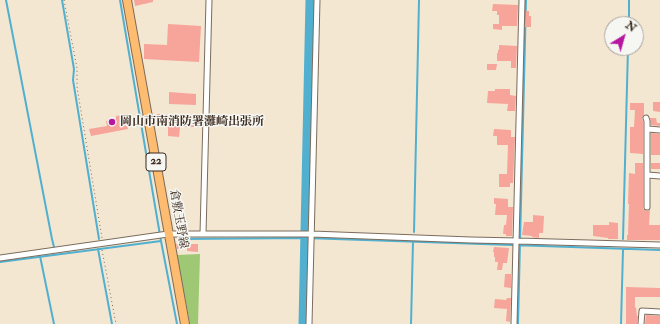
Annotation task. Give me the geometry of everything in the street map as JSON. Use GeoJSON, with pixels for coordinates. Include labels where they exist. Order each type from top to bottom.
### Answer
{"type":"FeatureCollection","features":[{"type":"Feature","properties":{"kind":"main road","name":"倉敷玉野線"},"geometry":{"type":"LineString","coordinates":[[127,0],[163,235],[185,324]]}},
{"type":"Feature","properties":{"kind":"street"},"geometry":{"type":"LineString","coordinates":[[203,234],[209,0]]}},
{"type":"Feature","properties":{"kind":"street"},"geometry":{"type":"LineString","coordinates":[[309,324],[317,0]]}},
{"type":"Feature","properties":{"kind":"street"},"geometry":{"type":"LineString","coordinates":[[514,324],[518,243],[522,0]]}},
{"type":"Feature","properties":{"kind":"street"},"geometry":{"type":"LineString","coordinates":[[646,118],[648,129],[647,207]]}},
{"type":"Feature","properties":{"kind":"street"},"geometry":{"type":"LineString","coordinates":[[648,129],[660,130]]}},
{"type":"Feature","properties":{"kind":"street"},"geometry":{"type":"LineString","coordinates":[[648,175],[660,176]]}},
{"type":"Feature","properties":{"kind":"street"},"geometry":{"type":"LineString","coordinates":[[0,258],[102,247],[163,235],[203,234],[301,234],[311,236],[471,240],[518,243],[660,246]]}},
{"type":"Feature","properties":{"kind":"street"},"geometry":{"type":"LineString","coordinates":[[641,324],[642,311],[660,312]]}},
{"type":"Feature","properties":{"kind":"path"},"geometry":{"type":"LineString","coordinates":[[64,0],[77,68],[77,87],[102,247],[116,324]]}},
{"type":"Feature","properties":{"kind":"green space"},"geometry":{"type":"Polygon","coordinates":[[[200,254],[198,324],[190,324],[177,255],[200,254]]]}},
{"type":"Feature","properties":{"kind":"building"},"geometry":{"type":"Polygon","coordinates":[[[134,0],[153,0],[153,2],[135,6],[134,0]]]}},
{"type":"Feature","properties":{"kind":"building"},"geometry":{"type":"Polygon","coordinates":[[[493,4],[518,5],[517,26],[502,26],[502,30],[493,29],[493,24],[499,24],[499,15],[497,15],[497,11],[492,11],[493,4]]]}},
{"type":"Feature","properties":{"kind":"building"},"geometry":{"type":"Polygon","coordinates":[[[526,11],[529,11],[529,16],[531,16],[531,27],[525,27],[526,11]]]}},
{"type":"Feature","properties":{"kind":"building"},"geometry":{"type":"Polygon","coordinates":[[[168,24],[201,26],[199,62],[144,59],[144,44],[167,45],[168,24]]]}},
{"type":"Feature","properties":{"kind":"building"},"geometry":{"type":"Polygon","coordinates":[[[499,45],[517,46],[516,68],[511,68],[511,61],[497,61],[499,45]]]}},
{"type":"Feature","properties":{"kind":"building"},"geometry":{"type":"Polygon","coordinates":[[[487,64],[497,64],[496,70],[487,70],[487,64]]]}},
{"type":"Feature","properties":{"kind":"building"},"geometry":{"type":"Polygon","coordinates":[[[495,89],[510,89],[510,95],[516,96],[515,111],[507,111],[508,104],[487,103],[488,91],[495,91],[495,89]]]}},
{"type":"Feature","properties":{"kind":"building"},"geometry":{"type":"Polygon","coordinates":[[[169,92],[196,94],[196,105],[169,104],[169,92]]]}},
{"type":"Feature","properties":{"kind":"building"},"geometry":{"type":"Polygon","coordinates":[[[653,102],[660,102],[660,112],[653,111],[653,102]]]}},
{"type":"Feature","properties":{"kind":"building"},"geometry":{"type":"Polygon","coordinates":[[[630,103],[644,103],[644,115],[642,118],[643,154],[630,153],[630,127],[634,127],[635,110],[630,110],[630,103]]]}},
{"type":"Feature","properties":{"kind":"building"},"geometry":{"type":"Polygon","coordinates":[[[128,114],[129,120],[126,120],[128,129],[91,136],[89,129],[107,126],[106,121],[116,119],[116,116],[128,114]]]}},
{"type":"Feature","properties":{"kind":"building"},"geometry":{"type":"Polygon","coordinates":[[[157,114],[201,116],[201,127],[180,127],[179,137],[168,136],[168,126],[156,126],[157,114]]]}},
{"type":"Feature","properties":{"kind":"building"},"geometry":{"type":"Polygon","coordinates":[[[650,118],[656,118],[657,123],[660,123],[660,126],[651,125],[650,118]]]}},
{"type":"Feature","properties":{"kind":"building"},"geometry":{"type":"Polygon","coordinates":[[[494,129],[511,130],[511,137],[515,137],[513,183],[510,183],[510,187],[499,187],[499,174],[507,174],[508,145],[497,145],[497,136],[493,136],[494,129]]]}},
{"type":"Feature","properties":{"kind":"building"},"geometry":{"type":"Polygon","coordinates":[[[651,133],[660,134],[660,155],[651,155],[651,133]]]}},
{"type":"Feature","properties":{"kind":"building"},"geometry":{"type":"Polygon","coordinates":[[[635,163],[643,163],[643,209],[647,211],[650,210],[649,225],[660,225],[660,240],[627,240],[629,173],[635,174],[635,163]]]}},
{"type":"Feature","properties":{"kind":"building"},"geometry":{"type":"Polygon","coordinates":[[[651,163],[660,163],[660,169],[651,169],[651,163]]]}},
{"type":"Feature","properties":{"kind":"building"},"geometry":{"type":"Polygon","coordinates":[[[494,198],[508,199],[508,207],[513,207],[512,236],[506,236],[506,234],[503,234],[507,215],[495,215],[496,204],[494,204],[494,198]]]}},
{"type":"Feature","properties":{"kind":"building"},"geometry":{"type":"Polygon","coordinates":[[[533,215],[544,216],[543,233],[539,233],[539,238],[522,235],[524,222],[533,222],[533,215]]]}},
{"type":"Feature","properties":{"kind":"building"},"geometry":{"type":"Polygon","coordinates":[[[609,222],[618,223],[618,239],[593,236],[593,225],[609,225],[609,222]]]}},
{"type":"Feature","properties":{"kind":"building"},"geometry":{"type":"Polygon","coordinates":[[[176,244],[198,244],[198,252],[187,251],[187,248],[177,249],[176,244]]]}},
{"type":"Feature","properties":{"kind":"building"},"geometry":{"type":"Polygon","coordinates":[[[494,247],[509,248],[507,263],[503,263],[502,270],[497,270],[498,262],[495,262],[493,252],[494,247]]]}},
{"type":"Feature","properties":{"kind":"building"},"geometry":{"type":"Polygon","coordinates":[[[505,274],[511,274],[511,288],[504,287],[505,274]]]}},
{"type":"Feature","properties":{"kind":"building"},"geometry":{"type":"Polygon","coordinates":[[[626,287],[660,288],[660,297],[635,297],[635,308],[636,307],[638,316],[637,324],[626,324],[626,287]]]}},
{"type":"Feature","properties":{"kind":"building"},"geometry":{"type":"Polygon","coordinates":[[[507,298],[511,298],[510,322],[506,321],[507,309],[494,308],[495,299],[506,300],[507,298]]]}},
{"type":"Feature","properties":{"kind":"building"},"geometry":{"type":"Polygon","coordinates":[[[646,315],[660,316],[660,324],[645,324],[646,315]]]}},
{"type":"Feature","properties":{"kind":"waterway"},"geometry":{"type":"LineString","coordinates":[[6,0],[54,247]]}},
{"type":"Feature","properties":{"kind":"waterway"},"geometry":{"type":"LineString","coordinates":[[62,0],[74,69],[73,80],[99,239]]}},
{"type":"Feature","properties":{"kind":"waterway"},"geometry":{"type":"LineString","coordinates":[[120,0],[161,241],[177,324]]}},
{"type":"Feature","properties":{"kind":"waterway"},"geometry":{"type":"LineString","coordinates":[[304,324],[311,0]]}},
{"type":"Feature","properties":{"kind":"waterway"},"geometry":{"type":"LineString","coordinates":[[414,232],[419,0]]}},
{"type":"Feature","properties":{"kind":"waterway"},"geometry":{"type":"LineString","coordinates":[[518,324],[526,0]]}},
{"type":"Feature","properties":{"kind":"waterway"},"geometry":{"type":"LineString","coordinates":[[629,0],[629,16]]}},
{"type":"Feature","properties":{"kind":"waterway"},"geometry":{"type":"LineString","coordinates":[[623,239],[628,56]]}},
{"type":"Feature","properties":{"kind":"waterway"},"geometry":{"type":"LineString","coordinates":[[180,239],[305,238],[660,250]]}},
{"type":"Feature","properties":{"kind":"waterway"},"geometry":{"type":"LineString","coordinates":[[0,262],[161,241]]}},
{"type":"Feature","properties":{"kind":"waterway"},"geometry":{"type":"LineString","coordinates":[[411,324],[413,241]]}},
{"type":"Feature","properties":{"kind":"waterway"},"geometry":{"type":"LineString","coordinates":[[98,249],[112,324]]}},
{"type":"Feature","properties":{"kind":"waterway"},"geometry":{"type":"LineString","coordinates":[[621,324],[623,250]]}},
{"type":"Feature","properties":{"kind":"waterway"},"geometry":{"type":"LineString","coordinates":[[40,256],[54,324]]}},
{"type":"Feature","properties":{"kind":"place","name":"岡山市南消防署灘崎出張所"},"geometry":{"type":"Point","coordinates":[112,122]}}]}
